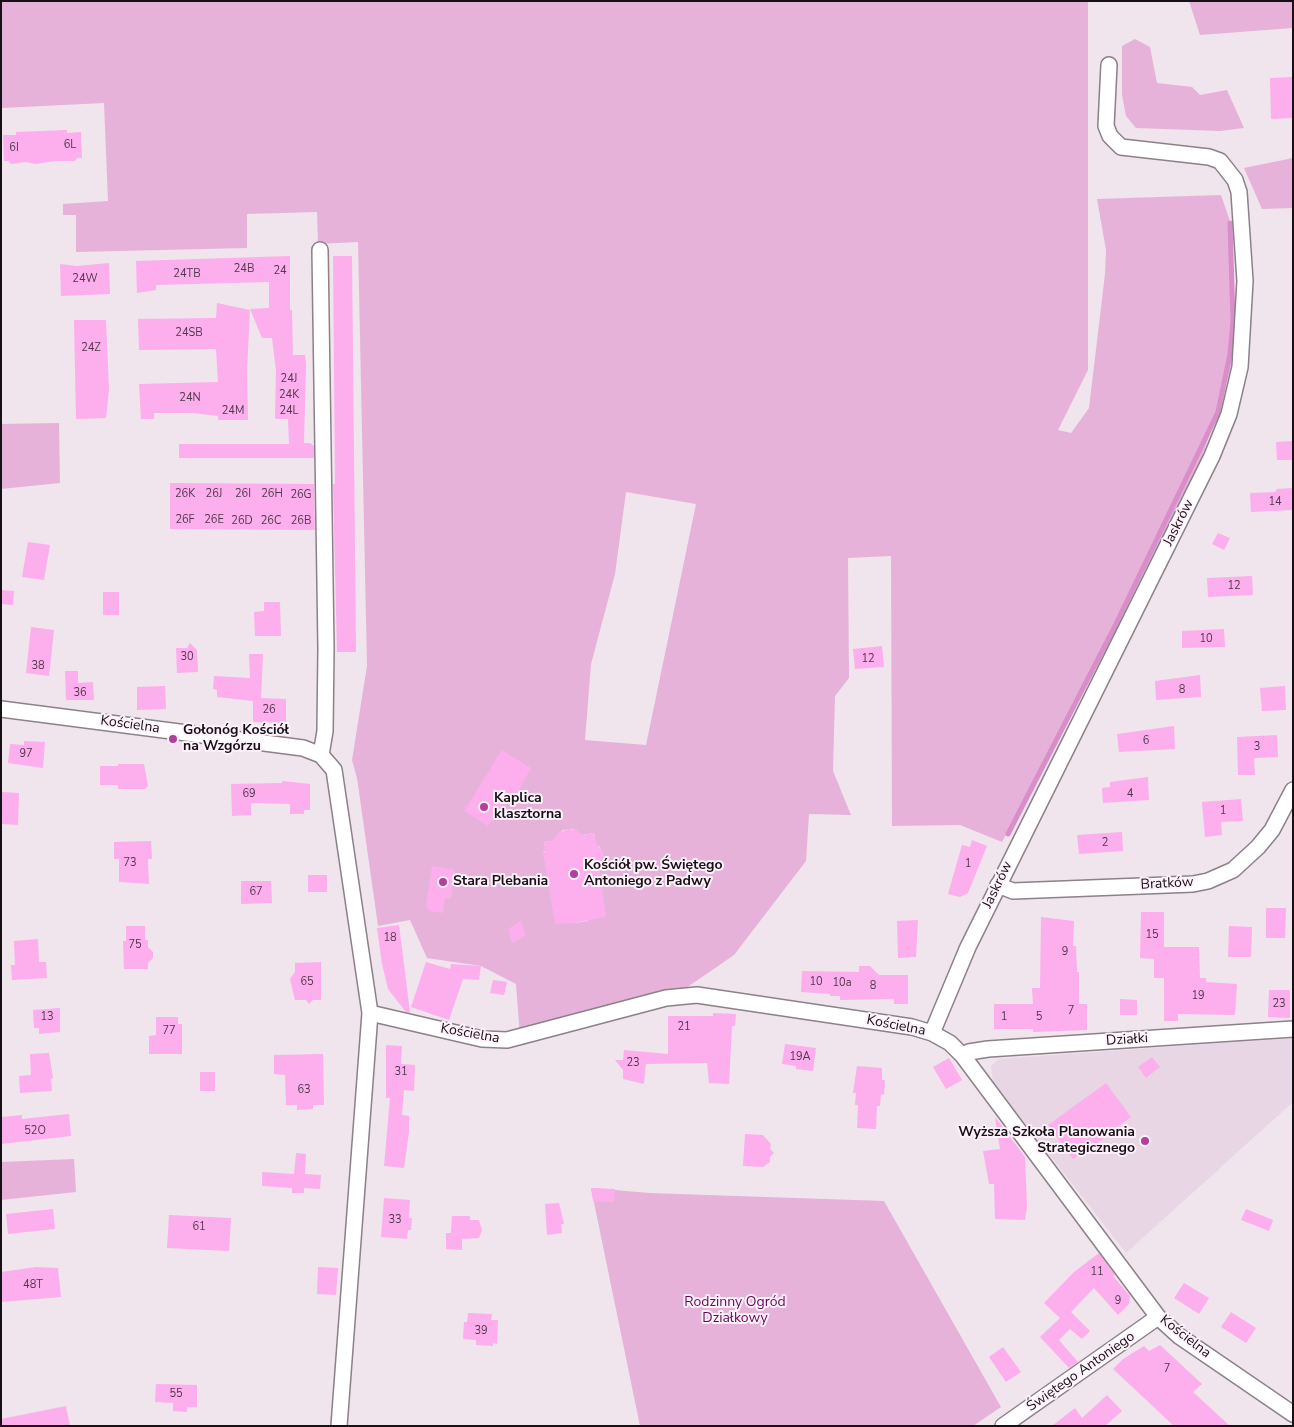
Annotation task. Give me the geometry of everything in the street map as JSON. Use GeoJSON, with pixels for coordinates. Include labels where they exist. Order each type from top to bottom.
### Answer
{"type":"FeatureCollection","features":[{"type":"Feature","properties":{"kind":"street","name":"Jaskrów"},"geometry":{"type":"LineString","coordinates":[[932,1033],[968,947],[998,885],[1212,456],[1229,414],[1240,368],[1245,282],[1239,192],[1235,180],[1216,158],[1121,147],[1110,136],[1106,126],[1109,65]]}},
{"type":"Feature","properties":{"kind":"street"},"geometry":{"type":"LineString","coordinates":[[320,250],[326,648],[325,731],[322,755],[330,764],[336,777],[370,1013],[339,1426]]}},
{"type":"Feature","properties":{"kind":"street","name":"Kościelna"},"geometry":{"type":"LineString","coordinates":[[1,709],[303,748],[322,755]]}},
{"type":"Feature","properties":{"kind":"street","name":"Bratków"},"geometry":{"type":"LineString","coordinates":[[998,885],[1013,891],[1193,884],[1208,881],[1233,870],[1258,847],[1272,830],[1293,790]]}},
{"type":"Feature","properties":{"kind":"street","name":"Kościelna"},"geometry":{"type":"LineString","coordinates":[[370,1013],[482,1039],[507,1040],[666,998],[697,995],[912,1027],[932,1033],[950,1042],[963,1056],[1158,1317],[1179,1336],[1293,1414]]}},
{"type":"Feature","properties":{"kind":"street","name":"Działki"},"geometry":{"type":"LineString","coordinates":[[963,1056],[970,1052],[988,1049],[1293,1029]]}},
{"type":"Feature","properties":{"kind":"street","name":"Świętego Antoniego"},"geometry":{"type":"LineString","coordinates":[[1003,1426],[1158,1317]]}},
{"type":"Feature","properties":{"kind":"shaded area","name":"Wyższa Szkoła Planowania Strategicznego"},"geometry":{"type":"Polygon","coordinates":[[[1293,1038],[1293,1102],[1126,1253],[993,1082],[991,1066],[999,1059],[1293,1038]]]}},
{"type":"Feature","properties":{"kind":"green space"},"geometry":{"type":"Polygon","coordinates":[[[1,1],[1088,1],[1088,370],[1058,430],[1071,433],[1089,408],[1105,274],[1106,250],[1097,199],[1221,195],[1229,218],[1235,332],[1230,371],[1198,470],[1002,842],[960,825],[892,826],[891,556],[848,558],[849,678],[835,696],[833,771],[851,815],[809,814],[806,861],[734,955],[686,988],[538,1029],[520,1036],[516,984],[481,966],[427,958],[410,920],[378,926],[357,778],[352,760],[367,666],[358,242],[318,244],[317,212],[247,214],[247,248],[76,252],[76,215],[63,215],[63,204],[108,201],[104,103],[2,108],[1,1]],[[626,492],[615,574],[591,664],[585,740],[646,745],[696,504],[626,492]],[[573,829],[563,830],[554,841],[544,842],[546,851],[543,852],[574,923],[588,921],[599,863],[603,856],[600,847],[596,845],[594,833],[582,835],[573,829]]]}},
{"type":"Feature","properties":{"kind":"green space"},"geometry":{"type":"Polygon","coordinates":[[[1189,1],[1293,1],[1293,28],[1200,35],[1189,1]]]}},
{"type":"Feature","properties":{"kind":"green space"},"geometry":{"type":"Polygon","coordinates":[[[1135,39],[1150,47],[1157,83],[1192,87],[1200,95],[1227,90],[1244,128],[1220,131],[1136,128],[1126,116],[1122,95],[1122,46],[1135,39]]]}},
{"type":"Feature","properties":{"kind":"green space"},"geometry":{"type":"Polygon","coordinates":[[[1293,158],[1293,208],[1262,209],[1244,168],[1293,158]]]}},
{"type":"Feature","properties":{"kind":"green space"},"geometry":{"type":"Polygon","coordinates":[[[59,423],[60,483],[1,489],[1,424],[59,423]]]}},
{"type":"Feature","properties":{"kind":"green space"},"geometry":{"type":"Polygon","coordinates":[[[74,1159],[76,1192],[1,1200],[1,1162],[74,1159]]]}},
{"type":"Feature","properties":{"kind":"green space","name":"Rodzinny Ogród Działkowy"},"geometry":{"type":"Polygon","coordinates":[[[591,1188],[649,1193],[884,1201],[1001,1407],[973,1426],[640,1426],[591,1188]]]}},
{"type":"Feature","properties":{"kind":"building"},"geometry":{"type":"Polygon","coordinates":[[[1293,77],[1293,118],[1271,119],[1270,78],[1293,77]]]}},
{"type":"Feature","properties":{"kind":"building"},"geometry":{"type":"Polygon","coordinates":[[[67,130],[67,133],[81,132],[82,158],[77,158],[75,161],[55,161],[36,164],[26,162],[11,164],[8,161],[4,161],[3,135],[16,135],[16,132],[67,130]]]}},
{"type":"Feature","properties":{"kind":"building"},"geometry":{"type":"Polygon","coordinates":[[[290,256],[290,310],[292,310],[293,355],[305,355],[304,443],[310,443],[314,446],[314,458],[179,458],[179,444],[289,444],[288,419],[275,419],[276,371],[272,338],[262,338],[250,309],[269,308],[269,282],[156,285],[156,290],[137,293],[136,261],[290,256]]]}},
{"type":"Feature","properties":{"kind":"building"},"geometry":{"type":"Polygon","coordinates":[[[333,256],[352,256],[356,652],[337,652],[333,484],[335,484],[333,256]]]}},
{"type":"Feature","properties":{"kind":"building"},"geometry":{"type":"Polygon","coordinates":[[[109,263],[110,294],[61,296],[60,264],[77,266],[109,263]]]}},
{"type":"Feature","properties":{"kind":"building"},"geometry":{"type":"Polygon","coordinates":[[[217,303],[250,310],[247,370],[248,420],[218,420],[218,416],[192,413],[154,413],[154,419],[141,419],[139,384],[218,382],[216,349],[139,350],[138,319],[216,318],[217,303]]]}},
{"type":"Feature","properties":{"kind":"building"},"geometry":{"type":"Polygon","coordinates":[[[74,320],[106,320],[109,390],[106,418],[76,419],[74,320]]]}},
{"type":"Feature","properties":{"kind":"building"},"geometry":{"type":"Polygon","coordinates":[[[1293,441],[1293,460],[1277,460],[1276,442],[1293,441]]]}},
{"type":"Feature","properties":{"kind":"building"},"geometry":{"type":"Polygon","coordinates":[[[170,483],[314,484],[315,530],[170,529],[170,483]]]}},
{"type":"Feature","properties":{"kind":"building"},"geometry":{"type":"Polygon","coordinates":[[[1293,488],[1293,510],[1251,512],[1250,493],[1275,492],[1277,489],[1293,488]]]}},
{"type":"Feature","properties":{"kind":"building"},"geometry":{"type":"Polygon","coordinates":[[[1218,533],[1230,538],[1224,550],[1212,544],[1218,533]]]}},
{"type":"Feature","properties":{"kind":"building"},"geometry":{"type":"Polygon","coordinates":[[[28,542],[50,545],[44,580],[22,577],[28,542]]]}},
{"type":"Feature","properties":{"kind":"building"},"geometry":{"type":"Polygon","coordinates":[[[1252,576],[1253,595],[1208,597],[1207,578],[1252,576]]]}},
{"type":"Feature","properties":{"kind":"building"},"geometry":{"type":"Polygon","coordinates":[[[1,590],[14,591],[13,605],[1,604],[1,590]]]}},
{"type":"Feature","properties":{"kind":"building"},"geometry":{"type":"Polygon","coordinates":[[[103,592],[119,592],[119,615],[103,615],[103,592]]]}},
{"type":"Feature","properties":{"kind":"building"},"geometry":{"type":"Polygon","coordinates":[[[264,602],[280,602],[281,636],[255,636],[254,612],[264,611],[264,602]]]}},
{"type":"Feature","properties":{"kind":"building"},"geometry":{"type":"Polygon","coordinates":[[[31,627],[54,630],[49,676],[26,673],[31,627]]]}},
{"type":"Feature","properties":{"kind":"building"},"geometry":{"type":"Polygon","coordinates":[[[1224,629],[1225,647],[1182,648],[1182,631],[1224,629]]]}},
{"type":"Feature","properties":{"kind":"building"},"geometry":{"type":"Polygon","coordinates":[[[190,643],[197,650],[198,672],[177,673],[176,648],[187,648],[190,643]]]}},
{"type":"Feature","properties":{"kind":"building"},"geometry":{"type":"Polygon","coordinates":[[[882,646],[884,667],[855,669],[853,649],[882,646]]]}},
{"type":"Feature","properties":{"kind":"building"},"geometry":{"type":"Polygon","coordinates":[[[249,654],[263,654],[261,698],[286,699],[286,723],[253,722],[253,701],[217,697],[217,690],[213,689],[214,676],[250,678],[249,654]]]}},
{"type":"Feature","properties":{"kind":"building"},"geometry":{"type":"Polygon","coordinates":[[[65,671],[78,671],[78,683],[93,682],[94,700],[66,700],[65,671]]]}},
{"type":"Feature","properties":{"kind":"building"},"geometry":{"type":"Polygon","coordinates":[[[1200,675],[1201,697],[1156,700],[1155,681],[1200,675]]]}},
{"type":"Feature","properties":{"kind":"building"},"geometry":{"type":"Polygon","coordinates":[[[165,686],[166,709],[137,710],[137,687],[165,686]]]}},
{"type":"Feature","properties":{"kind":"building"},"geometry":{"type":"Polygon","coordinates":[[[1285,686],[1286,710],[1262,711],[1260,688],[1285,686]]]}},
{"type":"Feature","properties":{"kind":"building"},"geometry":{"type":"Polygon","coordinates":[[[1174,726],[1175,749],[1119,752],[1117,734],[1174,726]]]}},
{"type":"Feature","properties":{"kind":"building"},"geometry":{"type":"Polygon","coordinates":[[[1277,735],[1278,757],[1254,758],[1255,775],[1238,775],[1237,737],[1277,735]]]}},
{"type":"Feature","properties":{"kind":"building"},"geometry":{"type":"Polygon","coordinates":[[[24,741],[45,742],[43,768],[8,763],[10,744],[24,745],[24,741]]]}},
{"type":"Feature","properties":{"kind":"building"},"geometry":{"type":"Polygon","coordinates":[[[502,750],[531,768],[514,799],[509,805],[504,802],[488,826],[464,811],[502,750]]]}},
{"type":"Feature","properties":{"kind":"building"},"geometry":{"type":"Polygon","coordinates":[[[118,764],[144,764],[148,786],[145,789],[118,789],[118,785],[100,785],[100,766],[118,766],[118,764]]]}},
{"type":"Feature","properties":{"kind":"building"},"geometry":{"type":"Polygon","coordinates":[[[1148,777],[1149,800],[1103,803],[1102,788],[1110,787],[1110,782],[1148,777]]]}},
{"type":"Feature","properties":{"kind":"building"},"geometry":{"type":"Polygon","coordinates":[[[282,781],[310,784],[310,810],[304,810],[304,814],[290,814],[290,804],[251,803],[251,815],[232,816],[231,784],[282,783],[282,781]]]}},
{"type":"Feature","properties":{"kind":"building"},"geometry":{"type":"Polygon","coordinates":[[[2,792],[19,793],[18,825],[1,824],[2,792]]]}},
{"type":"Feature","properties":{"kind":"building"},"geometry":{"type":"Polygon","coordinates":[[[1241,799],[1243,821],[1221,822],[1222,835],[1205,837],[1202,802],[1241,799]]]}},
{"type":"Feature","properties":{"kind":"building","name":"Kościół pw. Świętego Antoniego z Padwy"},"geometry":{"type":"Polygon","coordinates":[[[568,829],[576,830],[583,835],[594,833],[596,844],[603,851],[603,858],[599,864],[606,917],[574,923],[555,924],[543,852],[546,852],[544,842],[553,841],[558,833],[568,829]]]}},
{"type":"Feature","properties":{"kind":"building"},"geometry":{"type":"Polygon","coordinates":[[[1122,832],[1123,851],[1079,854],[1077,835],[1122,832]]]}},
{"type":"Feature","properties":{"kind":"building"},"geometry":{"type":"Polygon","coordinates":[[[972,840],[987,846],[968,893],[960,897],[948,894],[962,845],[970,847],[972,840]]]}},
{"type":"Feature","properties":{"kind":"building"},"geometry":{"type":"Polygon","coordinates":[[[151,841],[152,859],[148,859],[149,884],[119,882],[119,859],[114,859],[114,842],[151,841]]]}},
{"type":"Feature","properties":{"kind":"building","name":"Stara Plebania"},"geometry":{"type":"Polygon","coordinates":[[[432,866],[455,870],[451,898],[445,898],[443,913],[429,911],[426,906],[432,866]]]}},
{"type":"Feature","properties":{"kind":"building"},"geometry":{"type":"Polygon","coordinates":[[[308,875],[327,875],[327,892],[308,892],[308,875]]]}},
{"type":"Feature","properties":{"kind":"building"},"geometry":{"type":"Polygon","coordinates":[[[241,881],[271,881],[272,903],[241,904],[241,881]]]}},
{"type":"Feature","properties":{"kind":"building"},"geometry":{"type":"Polygon","coordinates":[[[1266,908],[1286,908],[1285,938],[1266,938],[1266,908]]]}},
{"type":"Feature","properties":{"kind":"building"},"geometry":{"type":"Polygon","coordinates":[[[1141,912],[1164,912],[1164,947],[1199,947],[1200,978],[1206,978],[1206,982],[1237,984],[1235,1015],[1178,1014],[1178,1021],[1164,1021],[1164,978],[1154,978],[1154,959],[1140,958],[1141,912]]]}},
{"type":"Feature","properties":{"kind":"building"},"geometry":{"type":"Polygon","coordinates":[[[1041,917],[1074,921],[1073,946],[1076,946],[1077,972],[1079,972],[1079,1004],[1087,1004],[1087,1030],[1033,1032],[1033,1029],[994,1029],[994,1004],[1033,1004],[1032,988],[1040,988],[1041,917]]]}},
{"type":"Feature","properties":{"kind":"building"},"geometry":{"type":"Polygon","coordinates":[[[918,920],[916,957],[898,958],[897,921],[918,920]]]}},
{"type":"Feature","properties":{"kind":"building"},"geometry":{"type":"Polygon","coordinates":[[[521,921],[526,935],[512,943],[508,929],[521,921]]]}},
{"type":"Feature","properties":{"kind":"building"},"geometry":{"type":"Polygon","coordinates":[[[399,925],[410,1013],[406,1012],[388,989],[377,928],[399,925]]]}},
{"type":"Feature","properties":{"kind":"building"},"geometry":{"type":"Polygon","coordinates":[[[126,926],[145,926],[145,940],[148,940],[148,947],[153,952],[153,958],[148,963],[148,969],[124,969],[123,941],[126,941],[126,926]]]}},
{"type":"Feature","properties":{"kind":"building"},"geometry":{"type":"Polygon","coordinates":[[[1229,926],[1252,927],[1251,957],[1228,957],[1229,926]]]}},
{"type":"Feature","properties":{"kind":"building"},"geometry":{"type":"Polygon","coordinates":[[[38,939],[39,962],[46,962],[47,978],[12,980],[11,965],[15,965],[14,941],[38,939]]]}},
{"type":"Feature","properties":{"kind":"building"},"geometry":{"type":"Polygon","coordinates":[[[321,962],[321,1000],[313,1000],[309,1004],[306,1000],[295,1000],[290,979],[295,972],[295,963],[321,962]]]}},
{"type":"Feature","properties":{"kind":"building"},"geometry":{"type":"Polygon","coordinates":[[[426,962],[450,969],[451,964],[481,966],[479,980],[463,979],[449,1020],[411,1007],[426,962]]]}},
{"type":"Feature","properties":{"kind":"building"},"geometry":{"type":"Polygon","coordinates":[[[859,966],[870,966],[879,975],[908,975],[908,1004],[894,1004],[894,999],[840,1000],[840,996],[801,992],[802,971],[859,972],[859,966]]]}},
{"type":"Feature","properties":{"kind":"building"},"geometry":{"type":"Polygon","coordinates":[[[493,980],[507,982],[504,995],[490,993],[493,980]]]}},
{"type":"Feature","properties":{"kind":"building"},"geometry":{"type":"Polygon","coordinates":[[[1269,990],[1290,990],[1290,1018],[1268,1017],[1269,990]]]}},
{"type":"Feature","properties":{"kind":"building"},"geometry":{"type":"Polygon","coordinates":[[[1120,999],[1137,1000],[1137,1015],[1120,1015],[1120,999]]]}},
{"type":"Feature","properties":{"kind":"building"},"geometry":{"type":"Polygon","coordinates":[[[60,1008],[60,1032],[39,1034],[39,1028],[34,1028],[33,1010],[60,1008]]]}},
{"type":"Feature","properties":{"kind":"building"},"geometry":{"type":"Polygon","coordinates":[[[713,1013],[736,1014],[735,1026],[732,1026],[729,1084],[709,1083],[707,1063],[646,1064],[644,1084],[623,1079],[623,1070],[615,1060],[623,1060],[624,1050],[668,1054],[668,1016],[713,1016],[713,1013]]]}},
{"type":"Feature","properties":{"kind":"building"},"geometry":{"type":"Polygon","coordinates":[[[156,1017],[178,1017],[178,1024],[182,1024],[182,1054],[149,1054],[149,1036],[156,1035],[156,1017]]]}},
{"type":"Feature","properties":{"kind":"building"},"geometry":{"type":"Polygon","coordinates":[[[785,1044],[816,1048],[813,1071],[796,1069],[796,1066],[782,1064],[785,1044]]]}},
{"type":"Feature","properties":{"kind":"building"},"geometry":{"type":"Polygon","coordinates":[[[386,1045],[402,1046],[401,1064],[415,1065],[414,1091],[404,1090],[402,1115],[409,1116],[409,1132],[404,1168],[384,1166],[390,1098],[386,1098],[386,1045]]]}},
{"type":"Feature","properties":{"kind":"building"},"geometry":{"type":"Polygon","coordinates":[[[49,1053],[53,1078],[51,1079],[52,1091],[20,1093],[19,1076],[31,1075],[30,1054],[49,1053]]]}},
{"type":"Feature","properties":{"kind":"building"},"geometry":{"type":"Polygon","coordinates":[[[323,1054],[324,1105],[313,1105],[313,1109],[297,1110],[297,1105],[286,1105],[285,1075],[274,1074],[274,1055],[323,1054]]]}},
{"type":"Feature","properties":{"kind":"building"},"geometry":{"type":"Polygon","coordinates":[[[1152,1057],[1160,1067],[1146,1078],[1138,1067],[1152,1057]]]}},
{"type":"Feature","properties":{"kind":"building"},"geometry":{"type":"Polygon","coordinates":[[[949,1058],[962,1080],[946,1089],[933,1067],[949,1058]]]}},
{"type":"Feature","properties":{"kind":"building"},"geometry":{"type":"Polygon","coordinates":[[[857,1066],[882,1068],[882,1080],[885,1080],[884,1095],[881,1094],[880,1106],[877,1106],[876,1129],[857,1128],[858,1105],[855,1105],[856,1093],[853,1093],[857,1066]]]}},
{"type":"Feature","properties":{"kind":"building"},"geometry":{"type":"Polygon","coordinates":[[[200,1072],[215,1072],[215,1091],[200,1091],[200,1072]]]}},
{"type":"Feature","properties":{"kind":"building"},"geometry":{"type":"Polygon","coordinates":[[[1106,1083],[1131,1117],[1113,1130],[1114,1132],[1073,1159],[1048,1125],[1106,1083]]]}},
{"type":"Feature","properties":{"kind":"building"},"geometry":{"type":"Polygon","coordinates":[[[69,1114],[71,1136],[1,1144],[1,1117],[22,1115],[22,1119],[69,1114]]]}},
{"type":"Feature","properties":{"kind":"building"},"geometry":{"type":"Polygon","coordinates":[[[995,1117],[1025,1157],[1027,1207],[1025,1220],[995,1219],[994,1184],[989,1184],[983,1151],[1000,1149],[995,1117]]]}},
{"type":"Feature","properties":{"kind":"building"},"geometry":{"type":"Polygon","coordinates":[[[745,1134],[763,1135],[771,1144],[770,1149],[774,1153],[770,1157],[770,1162],[763,1167],[743,1166],[745,1134]]]}},
{"type":"Feature","properties":{"kind":"building"},"geometry":{"type":"Polygon","coordinates":[[[296,1153],[306,1154],[305,1174],[321,1175],[320,1189],[304,1188],[304,1193],[292,1193],[292,1188],[262,1186],[262,1172],[294,1174],[296,1153]]]}},
{"type":"Feature","properties":{"kind":"building"},"geometry":{"type":"Polygon","coordinates":[[[591,1188],[615,1189],[614,1202],[593,1201],[591,1188]]]}},
{"type":"Feature","properties":{"kind":"building"},"geometry":{"type":"Polygon","coordinates":[[[384,1198],[410,1200],[409,1218],[412,1218],[411,1230],[408,1230],[407,1239],[381,1237],[384,1198]]]}},
{"type":"Feature","properties":{"kind":"building"},"geometry":{"type":"Polygon","coordinates":[[[559,1203],[564,1224],[561,1224],[562,1233],[547,1235],[545,1204],[559,1203]]]}},
{"type":"Feature","properties":{"kind":"building"},"geometry":{"type":"Polygon","coordinates":[[[53,1209],[55,1229],[8,1234],[6,1214],[53,1209]]]}},
{"type":"Feature","properties":{"kind":"building"},"geometry":{"type":"Polygon","coordinates":[[[1246,1209],[1273,1220],[1269,1231],[1241,1220],[1246,1209]]]}},
{"type":"Feature","properties":{"kind":"building"},"geometry":{"type":"Polygon","coordinates":[[[169,1215],[231,1218],[229,1251],[167,1248],[169,1215]]]}},
{"type":"Feature","properties":{"kind":"building"},"geometry":{"type":"Polygon","coordinates":[[[452,1216],[470,1216],[470,1220],[479,1220],[482,1230],[479,1238],[462,1239],[462,1250],[446,1249],[446,1233],[451,1233],[452,1216]]]}},
{"type":"Feature","properties":{"kind":"building"},"geometry":{"type":"Polygon","coordinates":[[[1099,1253],[1115,1275],[1113,1276],[1130,1296],[1129,1304],[1118,1315],[1094,1288],[1071,1312],[1090,1331],[1082,1339],[1070,1329],[1059,1340],[1078,1362],[1069,1368],[1040,1337],[1060,1318],[1044,1303],[1074,1272],[1099,1253]]]}},
{"type":"Feature","properties":{"kind":"building"},"geometry":{"type":"Polygon","coordinates":[[[36,1267],[58,1268],[61,1297],[1,1302],[1,1272],[36,1267]]]}},
{"type":"Feature","properties":{"kind":"building"},"geometry":{"type":"Polygon","coordinates":[[[318,1267],[338,1268],[336,1295],[317,1294],[318,1267]]]}},
{"type":"Feature","properties":{"kind":"building"},"geometry":{"type":"Polygon","coordinates":[[[1184,1283],[1209,1298],[1199,1314],[1174,1298],[1184,1283]]]}},
{"type":"Feature","properties":{"kind":"building"},"geometry":{"type":"Polygon","coordinates":[[[1231,1312],[1256,1328],[1246,1343],[1221,1327],[1231,1312]]]}},
{"type":"Feature","properties":{"kind":"building"},"geometry":{"type":"Polygon","coordinates":[[[468,1313],[492,1314],[491,1320],[498,1320],[497,1344],[493,1343],[493,1346],[476,1345],[476,1340],[463,1339],[464,1322],[467,1322],[468,1313]]]}},
{"type":"Feature","properties":{"kind":"building"},"geometry":{"type":"Polygon","coordinates":[[[1160,1345],[1202,1384],[1193,1392],[1230,1426],[1174,1426],[1113,1369],[1123,1359],[1144,1346],[1149,1351],[1160,1345]]]}},
{"type":"Feature","properties":{"kind":"building"},"geometry":{"type":"Polygon","coordinates":[[[1003,1347],[1021,1372],[1006,1382],[989,1357],[1003,1347]]]}},
{"type":"Feature","properties":{"kind":"building"},"geometry":{"type":"Polygon","coordinates":[[[156,1384],[197,1385],[197,1407],[187,1407],[187,1412],[173,1411],[173,1403],[155,1402],[156,1384]]]}},
{"type":"Feature","properties":{"kind":"building"},"geometry":{"type":"Polygon","coordinates":[[[1107,1395],[1122,1411],[1105,1426],[1052,1426],[1075,1408],[1082,1418],[1107,1395]]]}},
{"type":"Feature","properties":{"kind":"building"},"geometry":{"type":"Polygon","coordinates":[[[66,1406],[70,1426],[1,1426],[1,1419],[66,1406]]]}},
{"type":"Feature","properties":{"kind":"waterway"},"geometry":{"type":"LineString","coordinates":[[1008,834],[1115,626],[1218,412],[1230,354],[1233,321],[1230,223]]}},
{"type":"Feature","properties":{"kind":"place","name":"Gołonóg Kościół na Wzgórzu"},"geometry":{"type":"Point","coordinates":[173,739]}},
{"type":"Feature","properties":{"kind":"place","name":"Kaplica klasztorna"},"geometry":{"type":"Point","coordinates":[484,807]}},
{"type":"Feature","properties":{"kind":"place","name":"Kościół pw. Świętego Antoniego z Padwy"},"geometry":{"type":"Point","coordinates":[574,874]}},
{"type":"Feature","properties":{"kind":"place","name":"Stara Plebania"},"geometry":{"type":"Point","coordinates":[443,882]}},
{"type":"Feature","properties":{"kind":"place","name":"Wyższa Szkoła Planowania Strategicznego"},"geometry":{"type":"Point","coordinates":[1145,1141]}}]}
